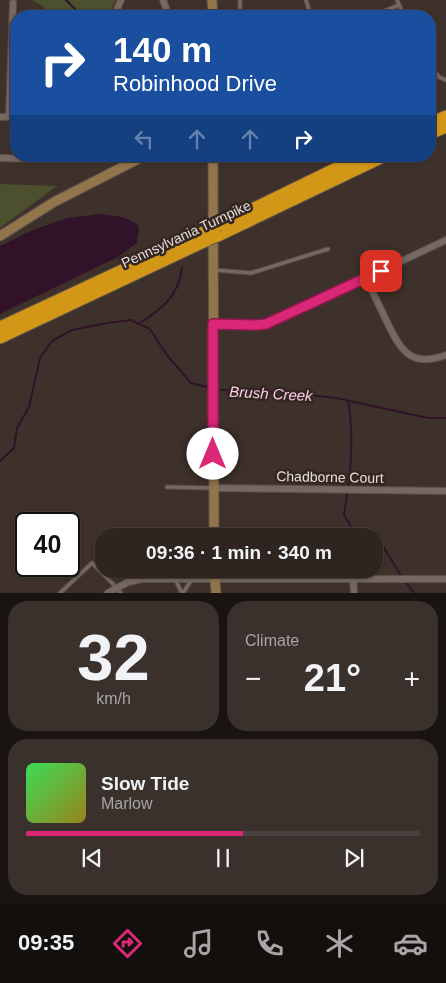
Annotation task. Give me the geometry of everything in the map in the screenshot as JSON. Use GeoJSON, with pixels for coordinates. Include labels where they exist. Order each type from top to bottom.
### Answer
{"type":"FeatureCollection","features":[{"type":"Feature","properties":{"kind":"highway","name":"Pennsylvania Turnpike"},"geometry":{"type":"LineString","coordinates":[[0,338],[349,162]]}},
{"type":"Feature","properties":{"kind":"highway","name":"Pennsylvania Turnpike"},"geometry":{"type":"LineString","coordinates":[[0,327],[371,162]]}},
{"type":"Feature","properties":{"kind":"street"},"geometry":{"type":"LineString","coordinates":[[13,3],[13,10]]}},
{"type":"Feature","properties":{"kind":"street"},"geometry":{"type":"LineString","coordinates":[[0,236],[54,202],[132,162]]}},
{"type":"Feature","properties":{"kind":"street"},"geometry":{"type":"LineString","coordinates":[[213,162],[214,528]]}},
{"type":"Feature","properties":{"kind":"street"},"geometry":{"type":"LineString","coordinates":[[213,324],[266,324],[446,240]]}},
{"type":"Feature","properties":{"kind":"street"},"geometry":{"type":"LineString","coordinates":[[366,278],[397,343],[407,355],[421,360],[446,355]]}},
{"type":"Feature","properties":{"kind":"street","name":"Chadborne Court"},"geometry":{"type":"LineString","coordinates":[[213,488],[446,491]]}},
{"type":"Feature","properties":{"kind":"street"},"geometry":{"type":"LineString","coordinates":[[108,593],[128,582],[142,579],[192,578]]}},
{"type":"Feature","properties":{"kind":"street"},"geometry":{"type":"LineString","coordinates":[[214,578],[216,593]]}},
{"type":"Feature","properties":{"kind":"street"},"geometry":{"type":"LineString","coordinates":[[325,578],[446,579]]}},
{"type":"Feature","properties":{"kind":"street"},"geometry":{"type":"LineString","coordinates":[[353,579],[354,593]]}},
{"type":"Feature","properties":{"kind":"lane"},"geometry":{"type":"LineString","coordinates":[[397,0],[401,10]]}},
{"type":"Feature","properties":{"kind":"lane"},"geometry":{"type":"LineString","coordinates":[[387,10],[399,5]]}},
{"type":"Feature","properties":{"kind":"lane"},"geometry":{"type":"LineString","coordinates":[[213,270],[251,273],[328,249]]}},
{"type":"Feature","properties":{"kind":"lane"},"geometry":{"type":"LineString","coordinates":[[167,487],[213,488]]}},
{"type":"Feature","properties":{"kind":"lane"},"geometry":{"type":"LineString","coordinates":[[60,593],[92,564],[121,593]]}},
{"type":"Feature","properties":{"kind":"lane"},"geometry":{"type":"LineString","coordinates":[[175,579],[182,593],[192,578]]}},
{"type":"Feature","properties":{"kind":"green space"},"geometry":{"type":"Polygon","coordinates":[[[32,0],[116,0],[110,10],[47,10],[32,0]]]}},
{"type":"Feature","properties":{"kind":"green space"},"geometry":{"type":"Polygon","coordinates":[[[0,184],[57,186],[0,228],[0,184]]]}},
{"type":"Feature","properties":{"kind":"shaded area"},"geometry":{"type":"Polygon","coordinates":[[[99,214],[123,217],[137,224],[139,229],[137,243],[118,257],[0,314],[0,246],[33,230],[67,218],[99,214]]]}},
{"type":"Feature","properties":{"kind":"waterway"},"geometry":{"type":"LineString","coordinates":[[66,0],[76,10]]}},
{"type":"Feature","properties":{"kind":"waterway"},"geometry":{"type":"LineString","coordinates":[[138,324],[154,313],[173,295],[182,268]]}},
{"type":"Feature","properties":{"kind":"waterway","name":"Brush Creek"},"geometry":{"type":"LineString","coordinates":[[0,461],[14,448],[17,428],[29,407],[40,358],[52,341],[72,330],[131,320],[150,329],[166,354],[191,383],[211,388]]}},
{"type":"Feature","properties":{"kind":"waterway","name":"Brush Creek"},"geometry":{"type":"LineString","coordinates":[[216,390],[280,392],[336,398],[428,418],[446,418]]}},
{"type":"Feature","properties":{"kind":"waterway"},"geometry":{"type":"LineString","coordinates":[[348,401],[351,430],[350,473],[344,515],[352,528]]}},
{"type":"Feature","properties":{"kind":"waterway"},"geometry":{"type":"LineString","coordinates":[[383,546],[402,577]]}},
{"type":"Feature","properties":{"kind":"waterway"},"geometry":{"type":"LineString","coordinates":[[405,581],[414,593]]}},
{"type":"Feature","properties":{"kind":"route"},"geometry":{"type":"LineString","coordinates":[[213,454],[213,324],[266,324],[381,271]]}}]}
